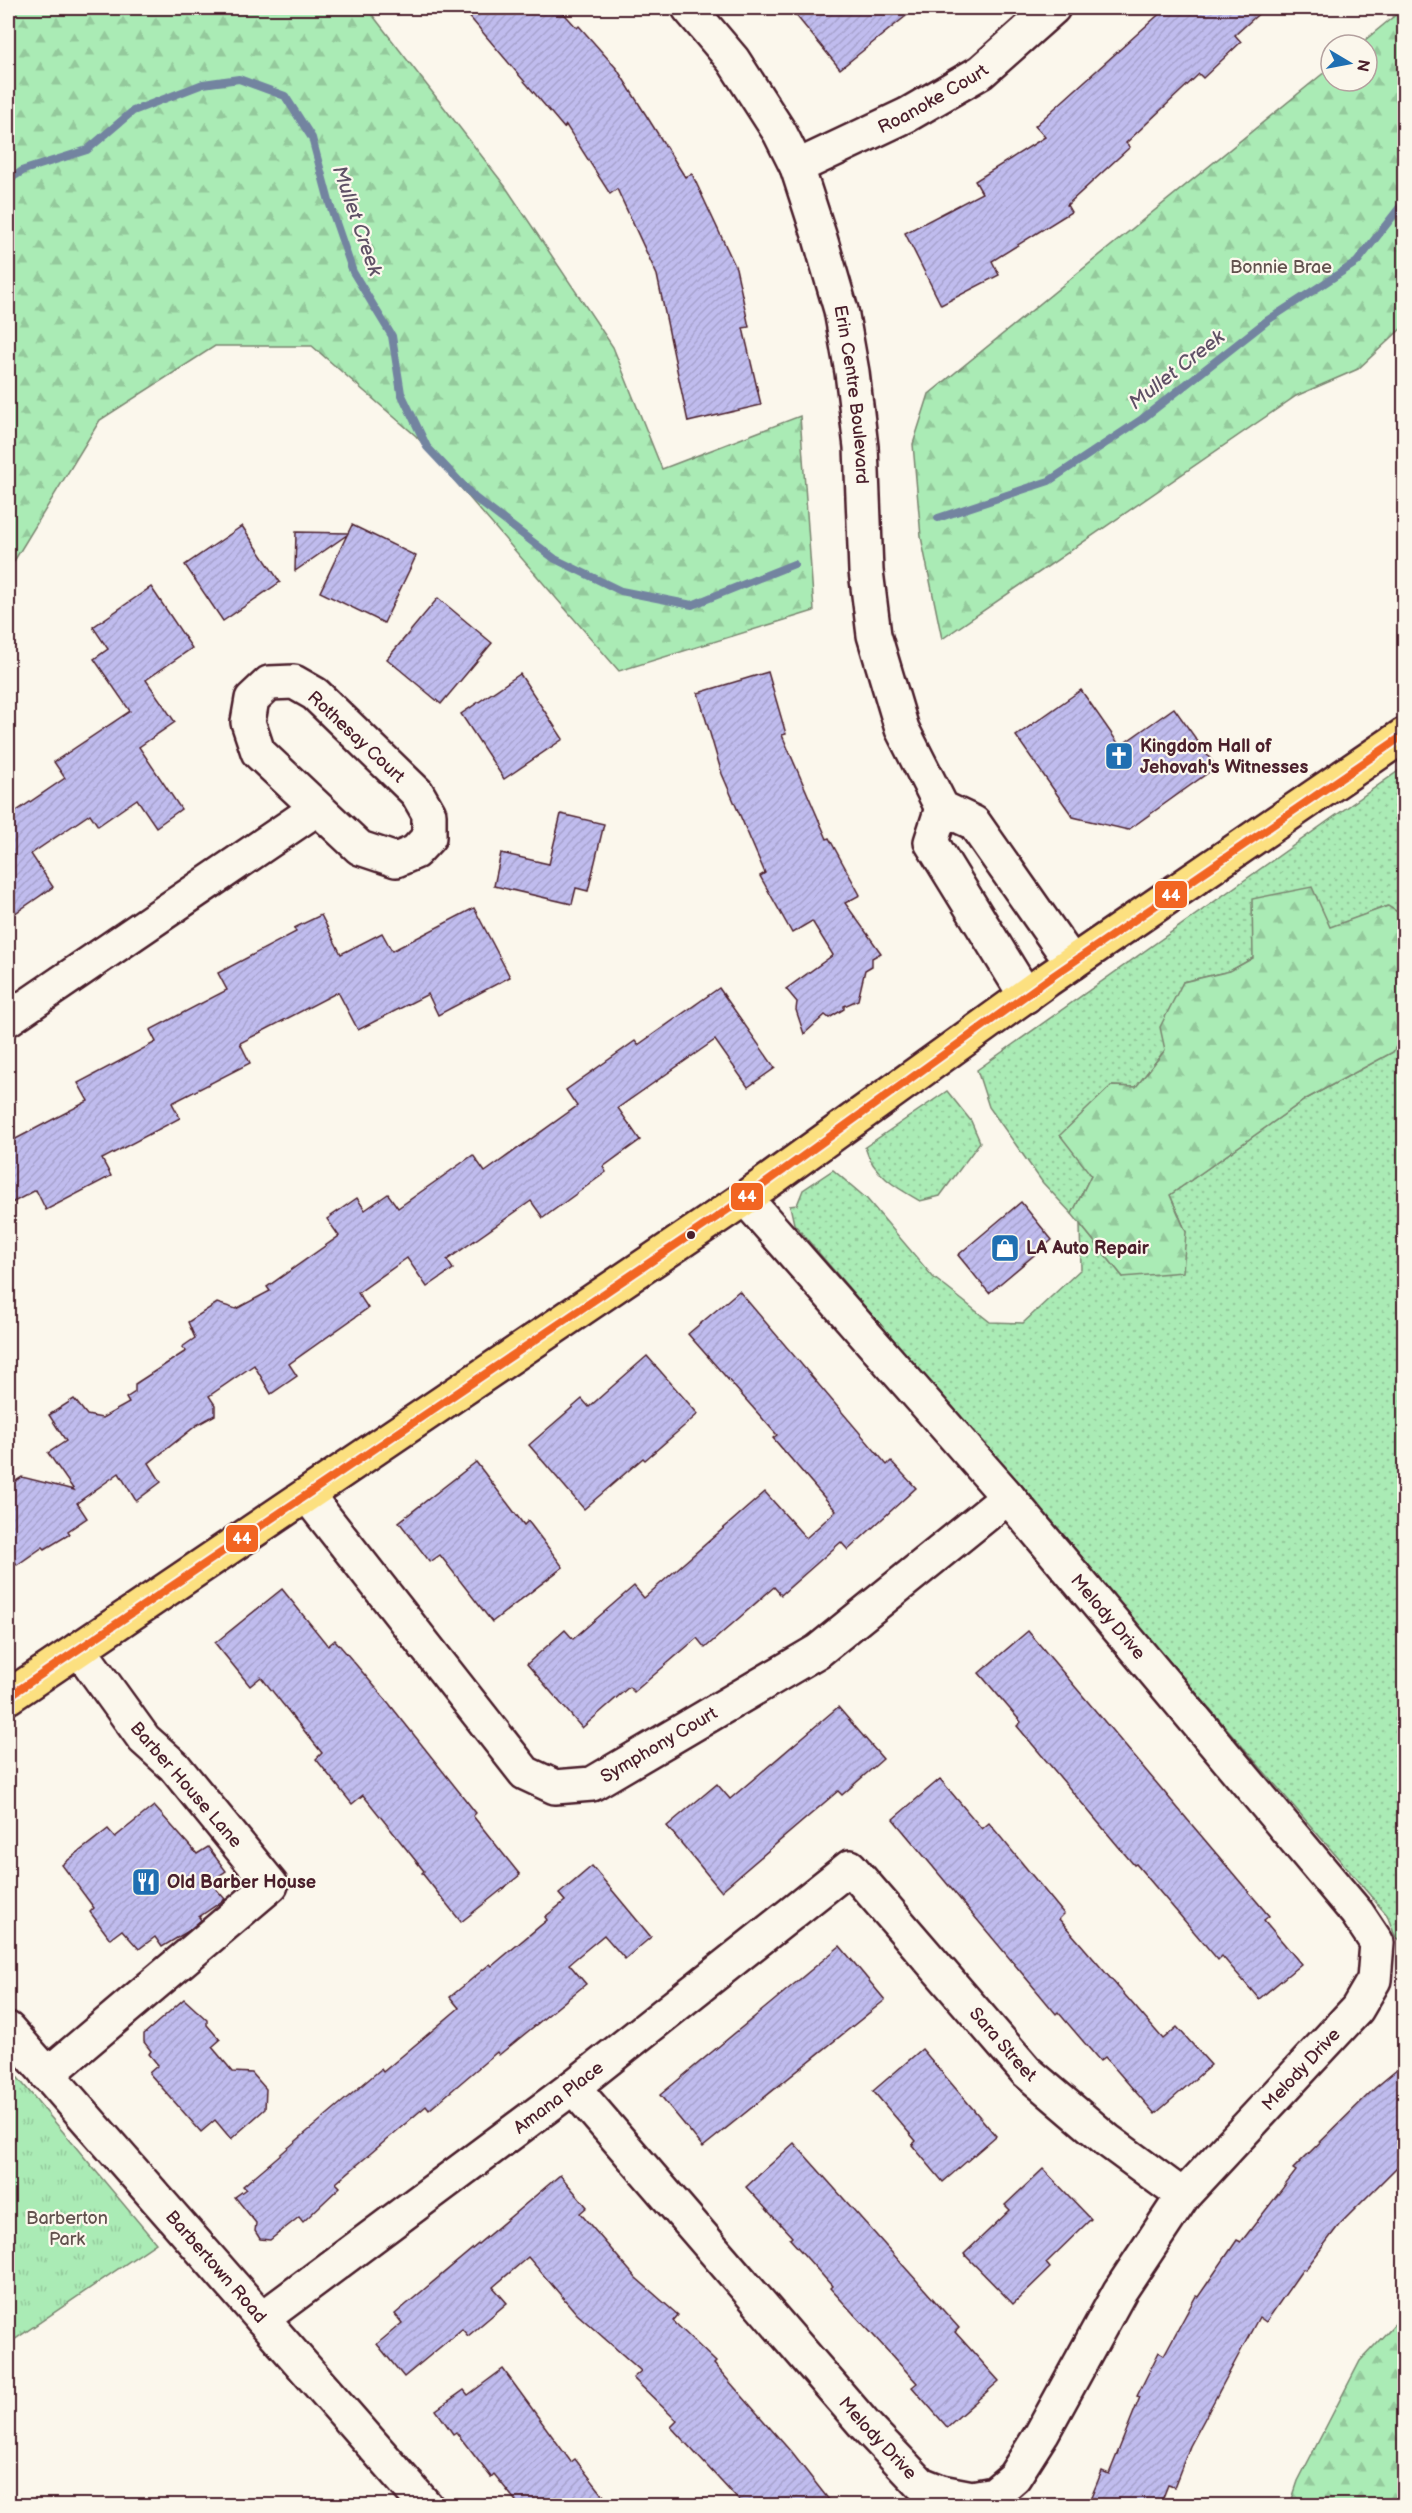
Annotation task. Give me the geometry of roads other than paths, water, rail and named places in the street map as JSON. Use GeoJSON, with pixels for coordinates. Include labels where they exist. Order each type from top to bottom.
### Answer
{"type":"FeatureCollection","features":[{"type":"Feature","properties":{"kind":"main road"},"geometry":{"type":"LineString","coordinates":[[8,1697],[745,1198],[1072,963],[1404,735]]}},
{"type":"Feature","properties":{"kind":"street","name":"Erin Centre Boulevard"},"geometry":{"type":"LineString","coordinates":[[689,8],[733,60],[780,133],[797,167],[841,310],[852,372],[861,447],[866,571],[874,635],[903,729],[942,808]]}},
{"type":"Feature","properties":{"kind":"street","name":"Roanoke Court"},"geometry":{"type":"LineString","coordinates":[[797,167],[907,115],[981,72],[1053,8]]}},
{"type":"Feature","properties":{"kind":"street","name":"Rothesay Court"},"geometry":{"type":"LineString","coordinates":[[294,682],[315,694],[417,794],[429,814],[429,837],[415,852],[396,860],[360,848],[316,809],[258,752],[248,722],[252,699],[269,683],[294,682]]}},
{"type":"Feature","properties":{"kind":"street"},"geometry":{"type":"LineString","coordinates":[[1026,996],[931,842],[942,808],[974,823],[1072,963]]}},
{"type":"Feature","properties":{"kind":"street"},"geometry":{"type":"LineString","coordinates":[[8,1019],[316,809]]}},
{"type":"Feature","properties":{"kind":"street","name":"Melody Drive"},"geometry":{"type":"LineString","coordinates":[[573,2087],[863,2423],[921,2484],[940,2492],[972,2498],[994,2494],[1014,2477],[1042,2433],[1120,2291],[1183,2196],[1357,2009],[1374,1980],[1377,1943],[1357,1913],[1008,1497],[745,1198]]}},
{"type":"Feature","properties":{"kind":"street","name":"Symphony Court"},"geometry":{"type":"LineString","coordinates":[[307,1495],[525,1773],[555,1787],[592,1784],[818,1651],[1008,1497]]}},
{"type":"Feature","properties":{"kind":"street","name":"Barber House Lane"},"geometry":{"type":"LineString","coordinates":[[48,2075],[271,1885],[174,1766],[144,1739],[79,1649]]}},
{"type":"Feature","properties":{"kind":"street","name":"Sara Street"},"geometry":{"type":"LineString","coordinates":[[850,1868],[1026,2071],[1107,2140],[1183,2196]]}},
{"type":"Feature","properties":{"kind":"street","name":"Amana Place"},"geometry":{"type":"LineString","coordinates":[[262,2319],[573,2087],[850,1868]]}},
{"type":"Feature","properties":{"kind":"street","name":"Barbertown Road"},"geometry":{"type":"LineString","coordinates":[[8,2029],[426,2505]]}},
{"type":"Feature","properties":{"kind":"waterway","name":"Mullet Creek"},"geometry":{"type":"LineString","coordinates":[[8,180],[24,170],[87,150],[133,111],[203,84],[239,79],[285,96],[312,138],[330,205],[353,272],[392,336],[401,393],[427,447],[475,498],[555,559],[621,591],[692,605],[794,564]]}},
{"type":"Feature","properties":{"kind":"waterway","name":"Mullet Creek"},"geometry":{"type":"LineString","coordinates":[[938,518],[1049,481],[1142,419],[1268,320],[1357,262],[1404,202]]}},
{"type":"Feature","properties":{"kind":"place","name":"Kingdom Hall of Jehovah's Witnesses"},"geometry":{"type":"Point","coordinates":[1119,756]}},
{"type":"Feature","properties":{"kind":"place","name":"LA Auto Repair"},"geometry":{"type":"Point","coordinates":[1005,1248]}},
{"type":"Feature","properties":{"kind":"place","name":"Old Barber House"},"geometry":{"type":"Point","coordinates":[146,1882]}},
{"type":"Feature","properties":{"kind":"park label","name":"Bonnie Brae"},"geometry":{"type":"Point","coordinates":[1281,267]}},
{"type":"Feature","properties":{"kind":"park label","name":"Barberton Park"},"geometry":{"type":"Point","coordinates":[67,2228]}}]}
